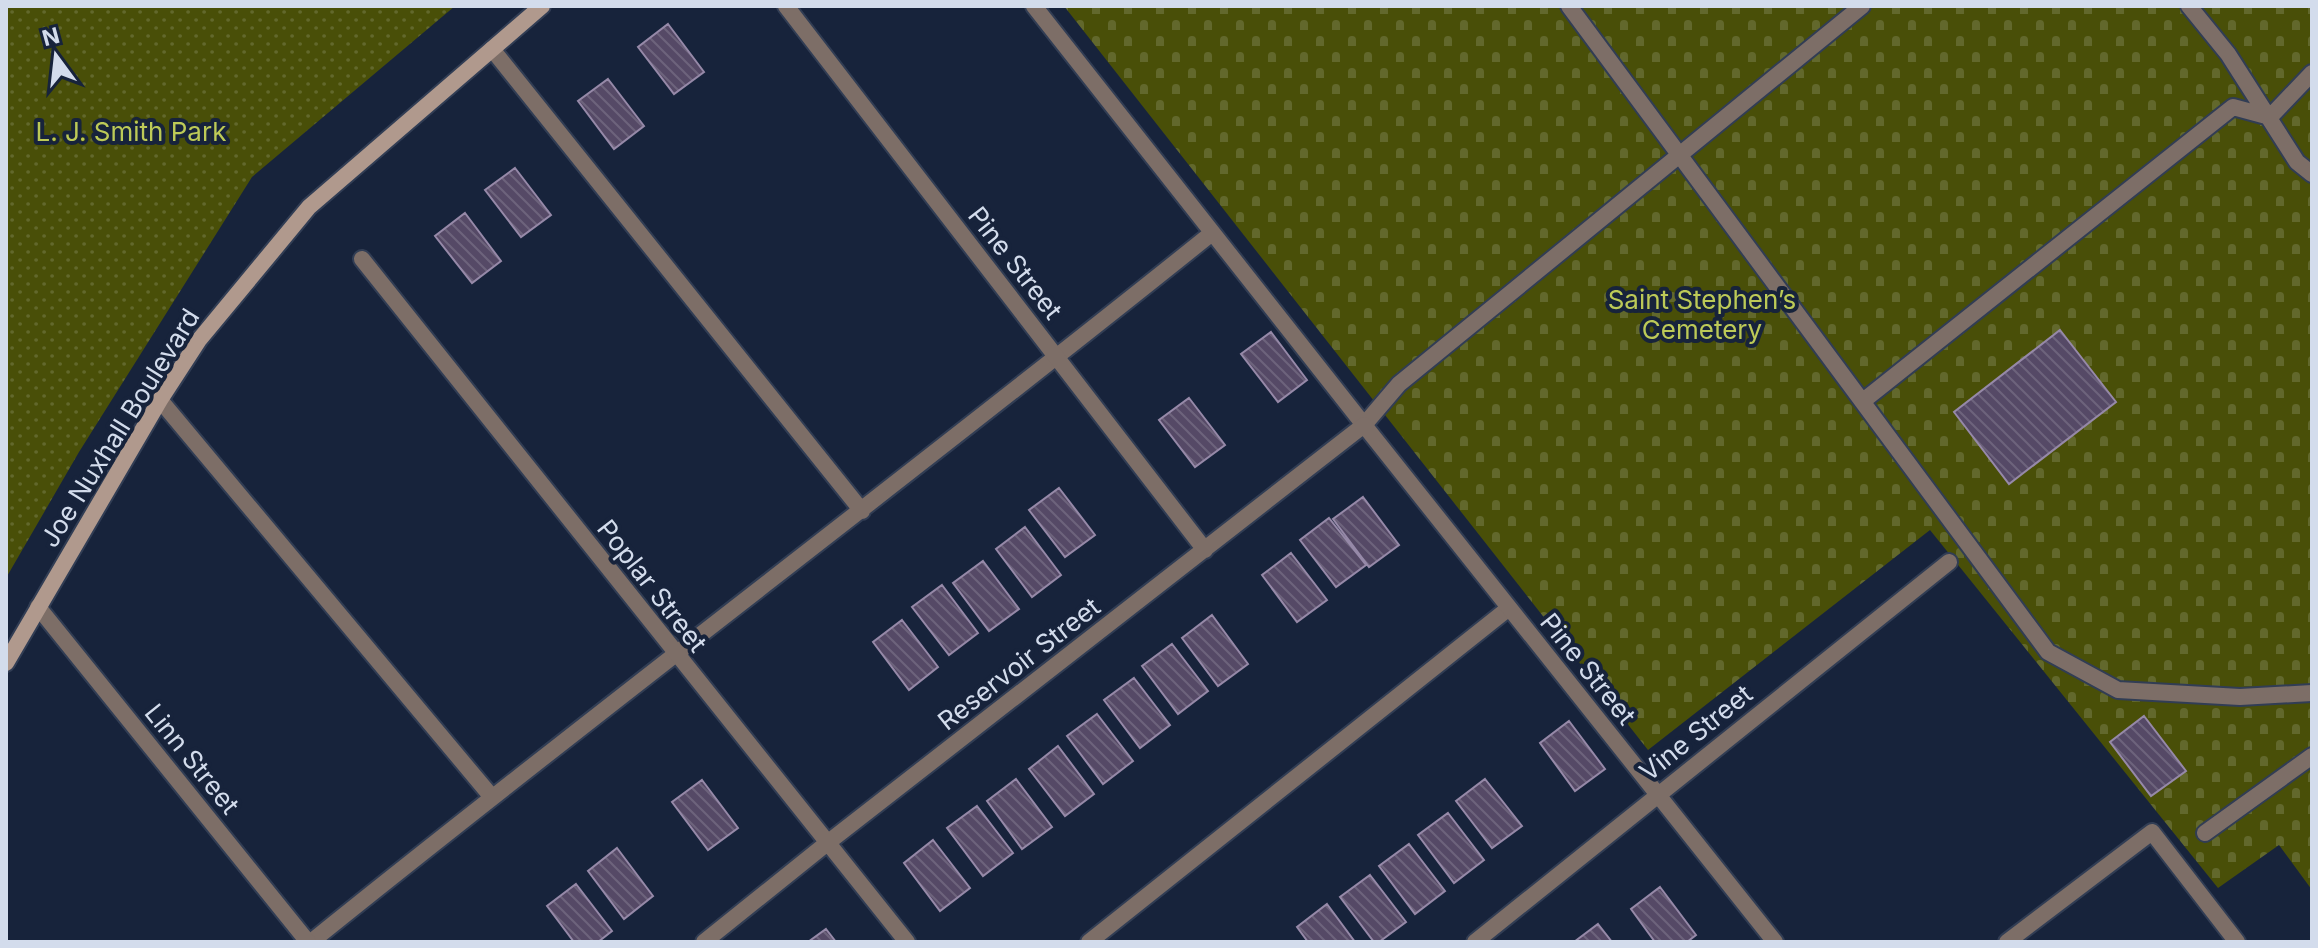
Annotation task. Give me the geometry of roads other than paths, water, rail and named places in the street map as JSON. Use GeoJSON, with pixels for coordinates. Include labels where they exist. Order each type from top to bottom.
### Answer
{"type":"FeatureCollection","features":[{"type":"Feature","properties":{"kind":"street","name":"Joe Nuxhall Boulevard"},"geometry":{"type":"LineString","coordinates":[[6,663],[160,400],[199,340],[309,207],[542,6]]}},
{"type":"Feature","properties":{"kind":"street","name":"Pine Street"},"geometry":{"type":"LineString","coordinates":[[786,6],[1205,550]]}},
{"type":"Feature","properties":{"kind":"street","name":"Pine Street"},"geometry":{"type":"LineString","coordinates":[[1034,6],[1775,942]]}},
{"type":"Feature","properties":{"kind":"street"},"geometry":{"type":"LineString","coordinates":[[1569,6],[2048,652],[2118,690],[2240,697],[2312,693]]}},
{"type":"Feature","properties":{"kind":"street","name":"Reservoir Street"},"geometry":{"type":"LineString","coordinates":[[704,942],[1364,425],[1399,384],[1862,6]]}},
{"type":"Feature","properties":{"kind":"street"},"geometry":{"type":"LineString","coordinates":[[2189,6],[2228,54],[2297,162],[2312,174]]}},
{"type":"Feature","properties":{"kind":"street"},"geometry":{"type":"LineString","coordinates":[[492,49],[862,511]]}},
{"type":"Feature","properties":{"kind":"street"},"geometry":{"type":"LineString","coordinates":[[2270,117],[2312,73]]}},
{"type":"Feature","properties":{"kind":"street"},"geometry":{"type":"LineString","coordinates":[[1863,401],[2233,107],[2270,117]]}},
{"type":"Feature","properties":{"kind":"street"},"geometry":{"type":"LineString","coordinates":[[310,942],[491,796],[862,511],[1212,233]]}},
{"type":"Feature","properties":{"kind":"street","name":"Poplar Street"},"geometry":{"type":"LineString","coordinates":[[362,259],[907,942]]}},
{"type":"Feature","properties":{"kind":"street"},"geometry":{"type":"LineString","coordinates":[[160,400],[491,796]]}},
{"type":"Feature","properties":{"kind":"street","name":"Vine Street"},"geometry":{"type":"LineString","coordinates":[[1475,942],[1949,562]]}},
{"type":"Feature","properties":{"kind":"street","name":"Linn Street"},"geometry":{"type":"LineString","coordinates":[[38,607],[310,942]]}},
{"type":"Feature","properties":{"kind":"street"},"geometry":{"type":"LineString","coordinates":[[1089,942],[1509,608]]}},
{"type":"Feature","properties":{"kind":"street"},"geometry":{"type":"LineString","coordinates":[[2205,833],[2312,756]]}},
{"type":"Feature","properties":{"kind":"street"},"geometry":{"type":"LineString","coordinates":[[2007,942],[2152,832],[2237,942]]}},
{"type":"Feature","properties":{"kind":"park label","name":"L. J. Smith Park"},"geometry":{"type":"Point","coordinates":[131,132]}},
{"type":"Feature","properties":{"kind":"park label","name":"Saint Stephen’s Cemetery"},"geometry":{"type":"Point","coordinates":[1702,315]}}]}
